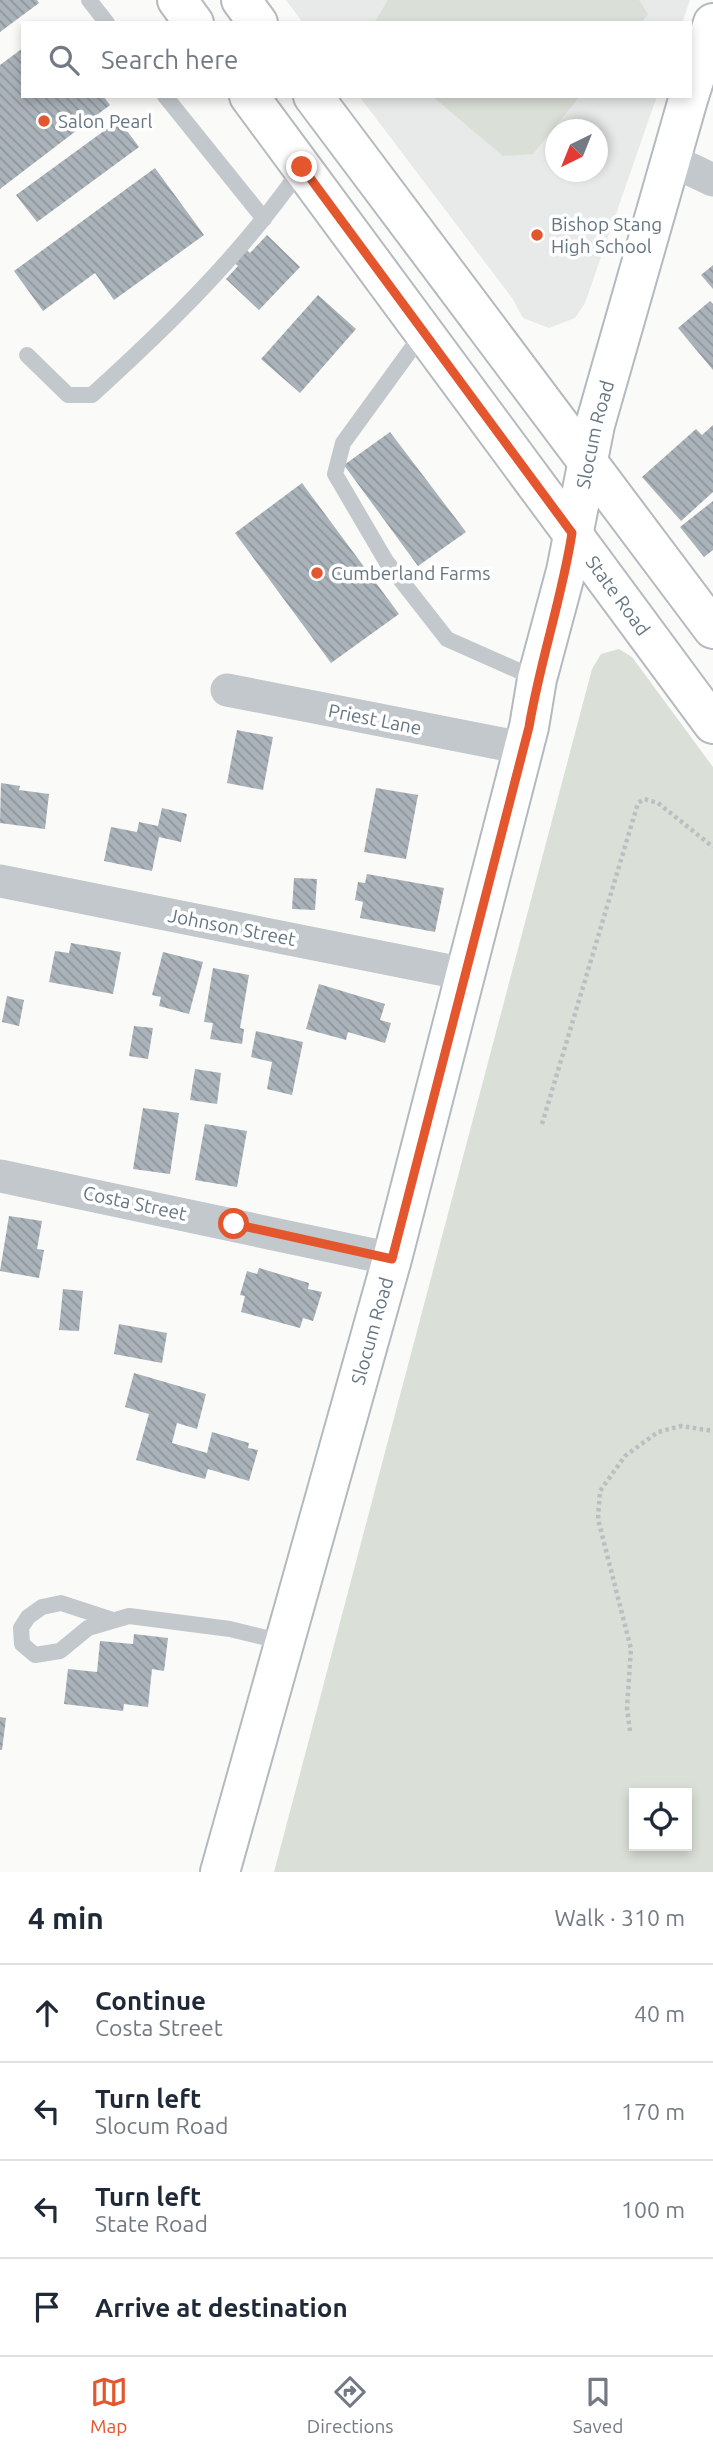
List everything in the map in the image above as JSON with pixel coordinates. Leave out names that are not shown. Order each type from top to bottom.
[{"type":"main road","points":[[177,0],[193,21]]},
{"type":"main road","points":[[241,0],[257,21]]},
{"type":"main road","name":"Slocum Road","points":[[692,89],[713,23]]},
{"type":"main road","name":"State Road","points":[[250,98],[713,724]]},
{"type":"main road","points":[[315,98],[713,629]]},
{"type":"main road","name":"Slocum Road","points":[[220,1872],[392,1259],[523,748],[537,679],[566,571],[595,425],[669,159],[689,98]]},
{"type":"street","points":[[669,159],[713,180]]},
{"type":"street","name":"Priest Lane","points":[[227,690],[523,748]]},
{"type":"street","name":"Johnson Street","points":[[0,881],[465,974]]},
{"type":"street","name":"Costa Street","points":[[0,1176],[392,1259]]},
{"type":"lane","points":[[89,0],[105,21]]},
{"type":"lane","points":[[167,98],[264,219]]},
{"type":"lane","points":[[27,355],[68,395],[92,395],[153,340],[264,219],[302,167]]},
{"type":"lane","points":[[423,332],[343,443],[335,474],[386,561],[447,639],[537,679]]},
{"type":"lane","points":[[113,1620],[61,1603],[42,1607],[28,1617],[21,1628],[22,1644],[36,1655],[60,1651],[88,1628],[129,1616],[230,1629],[283,1642]]},
{"type":"path","points":[[542,1124],[638,803],[644,799],[659,803],[713,847]]},
{"type":"path","points":[[630,1731],[628,1708],[631,1649],[598,1519],[600,1491],[625,1456],[658,1432],[681,1426],[713,1431]]},
{"type":"shaded area","points":[[286,0],[690,0],[683,21],[302,21]]},
{"type":"shaded area","points":[[388,0],[639,0],[648,14],[643,21],[375,21]]},
{"type":"shaded area","name":"Bishop Stang High School","points":[[361,98],[656,98],[585,303],[575,318],[549,328],[523,318],[512,298]]},
{"type":"shaded area","points":[[434,98],[578,98],[561,119],[545,119],[545,139],[533,154],[503,156]]},
{"type":"shaded area","points":[[619,649],[632,657],[713,767],[713,1872],[274,1872],[592,669],[601,654]]},
{"type":"building","points":[[0,0],[37,0],[39,3],[0,32]]},
{"type":"building","points":[[21,49],[21,98],[105,98],[110,105],[0,189],[0,65]]},
{"type":"building","points":[[119,120],[139,147],[37,222],[16,195]]},
{"type":"building","points":[[155,168],[204,235],[114,300],[95,273],[43,311],[14,271]]},
{"type":"building","points":[[267,235],[300,267],[259,310],[226,279],[238,266],[233,262],[246,249],[250,253]]},
{"type":"building","points":[[713,265],[713,289],[701,275]]},
{"type":"building","points":[[318,295],[356,329],[300,393],[261,359]]},
{"type":"building","points":[[710,301],[713,304],[713,370],[678,328]]},
{"type":"building","points":[[713,425],[713,492],[681,521],[642,477],[696,429],[702,435]]},
{"type":"building","points":[[390,432],[466,532],[418,566],[344,465]]},
{"type":"building","name":"Cumberland Farms","points":[[302,483],[399,614],[331,663],[235,533]]},
{"type":"building","points":[[713,501],[713,550],[704,557],[680,527]]},
{"type":"building","points":[[237,730],[273,737],[263,790],[227,783]]},
{"type":"building","points":[[1,783],[20,786],[19,790],[49,794],[45,829],[0,823]]},
{"type":"building","points":[[376,788],[418,795],[406,859],[364,852]]},
{"type":"building","points":[[162,808],[187,814],[181,842],[159,837],[152,871],[104,861],[111,827],[137,832],[139,822],[158,826]]},
{"type":"building","points":[[367,874],[444,888],[435,932],[360,918],[363,902],[355,900],[358,882],[365,883]]},
{"type":"building","points":[[294,878],[317,879],[315,910],[292,909]]},
{"type":"building","points":[[71,943],[121,952],[113,994],[49,982],[55,951],[69,953]]},
{"type":"building","points":[[163,952],[203,962],[189,1014],[159,1006],[161,997],[152,995]]},
{"type":"building","points":[[213,968],[249,975],[240,1028],[244,1029],[242,1044],[210,1039],[213,1023],[204,1022]]},
{"type":"building","points":[[319,984],[385,1004],[380,1020],[391,1023],[385,1043],[348,1032],[346,1040],[306,1029]]},
{"type":"building","points":[[7,996],[24,1000],[19,1026],[2,1022]]},
{"type":"building","points":[[134,1026],[153,1028],[148,1059],[129,1056]]},
{"type":"building","points":[[256,1031],[303,1042],[292,1095],[267,1089],[272,1062],[251,1057]]},
{"type":"building","points":[[195,1069],[221,1073],[217,1104],[190,1100]]},
{"type":"building","points":[[143,1108],[179,1113],[170,1174],[133,1169]]},
{"type":"building","points":[[205,1124],[247,1131],[237,1187],[195,1180]]},
{"type":"building","points":[[9,1216],[42,1221],[37,1249],[44,1250],[39,1278],[0,1271]]},
{"type":"building","points":[[259,1268],[309,1283],[308,1289],[322,1292],[313,1321],[303,1318],[300,1328],[241,1312],[245,1296],[240,1295],[247,1271],[257,1274]]},
{"type":"building","points":[[63,1289],[83,1291],[79,1331],[59,1330]]},
{"type":"building","points":[[119,1324],[167,1333],[162,1363],[114,1354]]},
{"type":"building","points":[[134,1373],[206,1394],[197,1429],[177,1423],[172,1443],[207,1453],[212,1432],[249,1443],[248,1448],[258,1450],[249,1481],[208,1469],[205,1479],[136,1460],[149,1414],[125,1407]]},
{"type":"building","points":[[134,1634],[168,1638],[164,1671],[152,1669],[148,1707],[124,1704],[123,1711],[64,1704],[68,1669],[97,1672],[100,1641],[133,1644]]},
{"type":"building","points":[[0,1717],[6,1718],[2,1750],[0,1750]]},
{"type":"place","name":"Salon Pearl","points":[[44,121]]},
{"type":"place","name":"Bishop Stang High School","points":[[537,235]]},
{"type":"place","name":"Cumberland Farms","points":[[317,573]]},
{"type":"route","points":[[234,1224],[392,1259],[529,727],[537,679],[566,571],[572,533],[302,167]]}]
